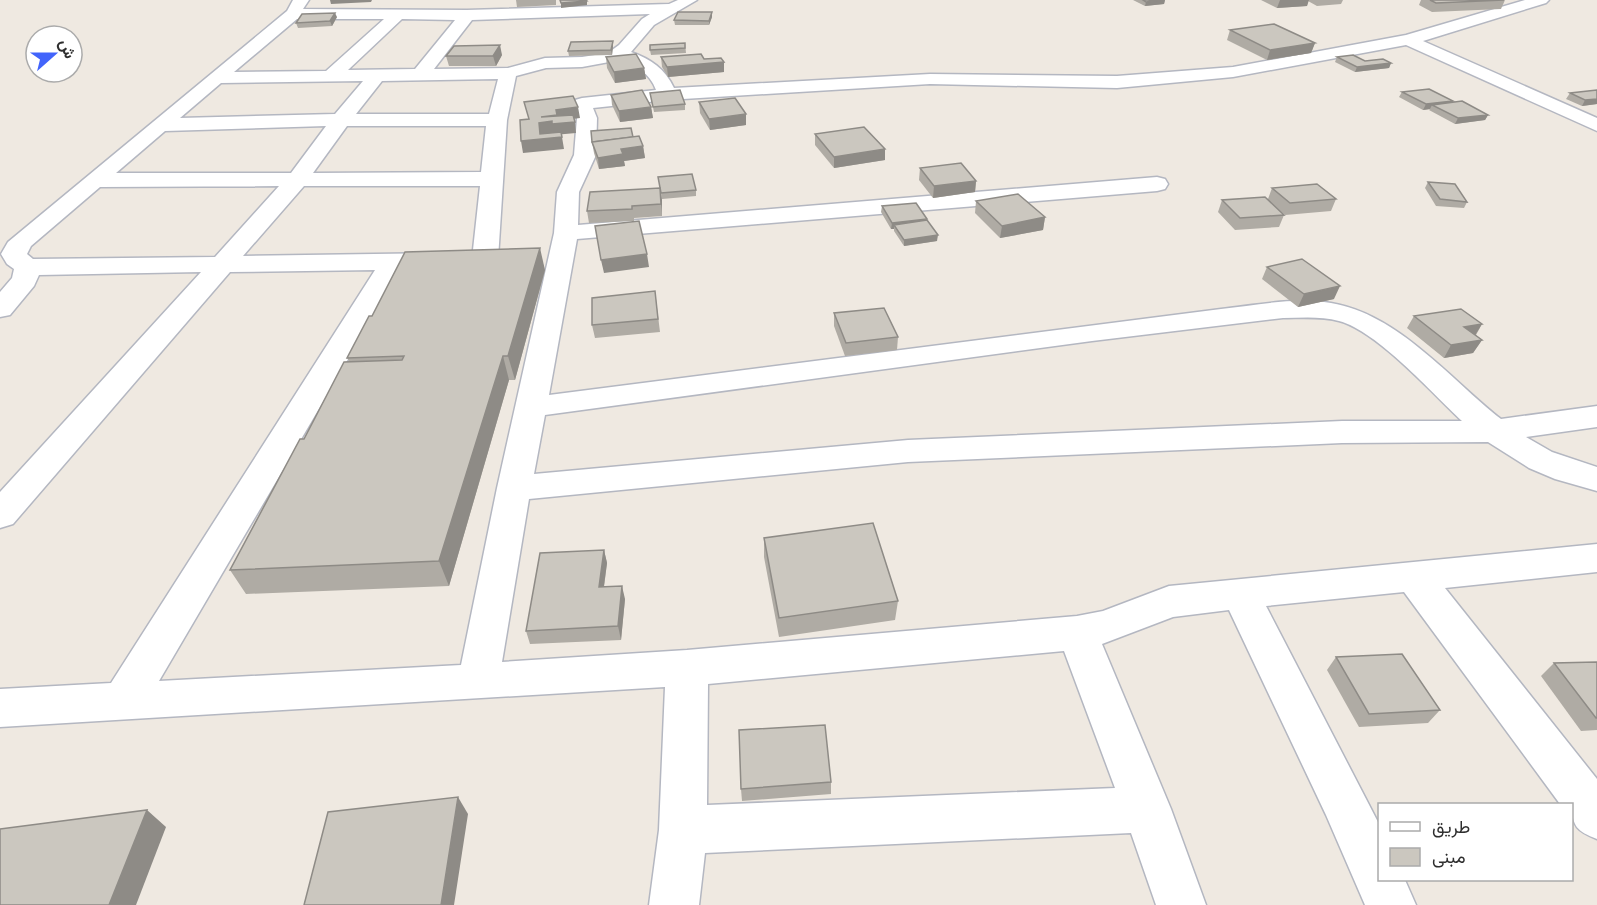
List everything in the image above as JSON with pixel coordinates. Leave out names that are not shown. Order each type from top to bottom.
[{"type":"street","points":[[620,54],[648,22],[689,0]]},
{"type":"street","points":[[478,682],[530,407],[550,259],[566,233],[568,192],[585,155],[587,118],[582,104],[668,94],[930,79],[1075,82],[1161,80],[1233,72],[1408,40],[1541,0]]},
{"type":"street","points":[[508,73],[497,120],[490,179],[496,259],[392,264],[27,267],[16,259],[14,254],[20,242],[162,125],[297,7],[398,15],[675,9]]},
{"type":"street","points":[[545,63],[573,12]]},
{"type":"street","points":[[332,75],[398,15]]},
{"type":"street","points":[[421,73],[466,15]]},
{"type":"street","points":[[1408,40],[1597,125]]},
{"type":"street","points":[[216,78],[508,73],[545,63],[594,61],[620,54],[638,59],[652,68],[668,94]]},
{"type":"street","points":[[0,515],[219,265],[297,180],[378,74]]},
{"type":"street","points":[[162,125],[341,120],[497,120]]},
{"type":"street","points":[[96,180],[490,179]]},
{"type":"street","points":[[566,233],[1157,184]]},
{"type":"street","points":[[123,702],[392,264]]},
{"type":"street","points":[[0,309],[25,280],[27,267]]},
{"type":"street","points":[[530,407],[1130,328],[1265,312],[1315,310],[1346,315],[1370,326],[1440,383],[1491,431],[1516,448],[1597,479]]},
{"type":"street","points":[[514,488],[908,451],[1342,432],[1491,431],[1597,416]]},
{"type":"street","points":[[1564,468],[1597,498]]},
{"type":"street","points":[[0,708],[478,682],[687,668],[1077,633],[1107,627],[1169,602],[1597,558]]},
{"type":"street","points":[[1414,576],[1597,816]]},
{"type":"street","points":[[1240,593],[1378,877]]},
{"type":"street","points":[[1077,633],[1148,809],[1181,905]]},
{"type":"street","points":[[674,905],[683,830],[687,668]]},
{"type":"street","points":[[683,830],[1148,809]]},
{"type":"street","points":[[1380,881],[1391,905]]},
{"type":"building","points":[[560,0],[586,0],[587,1],[561,3]]},
{"type":"building","points":[[1430,0],[1504,0],[1436,3]]},
{"type":"building","points":[[678,12],[712,12],[709,21],[674,20]]},
{"type":"building","points":[[335,13],[330,21],[296,23],[302,14]]},
{"type":"building","points":[[1274,24],[1315,43],[1270,50],[1230,30]]},
{"type":"building","points":[[613,41],[611,50],[568,51],[571,42]]},
{"type":"building","points":[[685,43],[685,48],[650,50],[650,45]]},
{"type":"building","points":[[500,45],[493,56],[446,56],[454,46]]},
{"type":"building","points":[[636,54],[644,68],[614,72],[606,57]]},
{"type":"building","points":[[701,54],[704,59],[721,58],[724,62],[667,67],[661,57]]},
{"type":"building","points":[[1353,55],[1365,61],[1383,59],[1391,63],[1357,67],[1337,57]]},
{"type":"building","points":[[1429,89],[1453,101],[1426,104],[1402,92]]},
{"type":"building","points":[[642,90],[651,107],[619,111],[611,95]]},
{"type":"building","points":[[680,90],[685,104],[653,107],[650,93]]},
{"type":"building","points":[[1597,90],[1597,99],[1585,100],[1570,93]]},
{"type":"building","points":[[573,96],[578,107],[556,110],[557,115],[541,117],[573,115],[575,122],[539,123],[540,134],[561,132],[562,137],[521,141],[520,120],[529,119],[524,102]]},
{"type":"building","points":[[735,98],[746,114],[709,119],[699,102]]},
{"type":"building","points":[[1462,101],[1488,115],[1458,118],[1432,105]]},
{"type":"building","points":[[864,127],[885,149],[834,157],[815,134]]},
{"type":"building","points":[[631,128],[633,137],[592,142],[591,131]]},
{"type":"building","points":[[639,136],[643,146],[621,149],[623,154],[598,158],[592,142]]},
{"type":"building","points":[[961,163],[976,181],[934,186],[920,168]]},
{"type":"building","points":[[692,174],[696,190],[661,193],[658,177]]},
{"type":"building","points":[[1428,182],[1455,184],[1467,202],[1440,199]]},
{"type":"building","points":[[1317,184],[1336,199],[1290,203],[1272,188]]},
{"type":"building","points":[[660,188],[661,204],[632,206],[632,209],[587,211],[590,192]]},
{"type":"building","points":[[1018,194],[1045,217],[1002,226],[976,201]]},
{"type":"building","points":[[1265,197],[1284,215],[1240,218],[1222,200]]},
{"type":"building","points":[[916,203],[927,219],[892,223],[882,206]]},
{"type":"building","points":[[927,220],[938,235],[904,240],[894,225]]},
{"type":"building","points":[[639,221],[647,254],[601,260],[595,226]]},
{"type":"building","points":[[540,248],[508,356],[503,356],[439,561],[230,570],[300,439],[304,439],[344,362],[402,360],[404,356],[347,358],[405,252]]},
{"type":"building","points":[[1302,259],[1340,286],[1304,294],[1267,267]]},
{"type":"building","points":[[655,291],[658,319],[592,325],[592,298]]},
{"type":"building","points":[[884,308],[898,337],[846,343],[834,313]]},
{"type":"building","points":[[1461,309],[1482,324],[1464,327],[1482,340],[1451,345],[1414,316]]},
{"type":"building","points":[[873,523],[898,601],[779,618],[764,538]]},
{"type":"building","points":[[604,550],[599,587],[622,586],[618,626],[526,631],[540,553]]},
{"type":"building","points":[[1402,654],[1440,710],[1369,714],[1336,657]]},
{"type":"building","points":[[1597,662],[1597,718],[1596,718],[1554,663]]},
{"type":"building","points":[[825,725],[831,782],[741,789],[739,730]]},
{"type":"building","points":[[458,797],[441,905],[304,905],[328,812]]},
{"type":"building","points":[[147,810],[109,905],[0,905],[0,829]]}]
